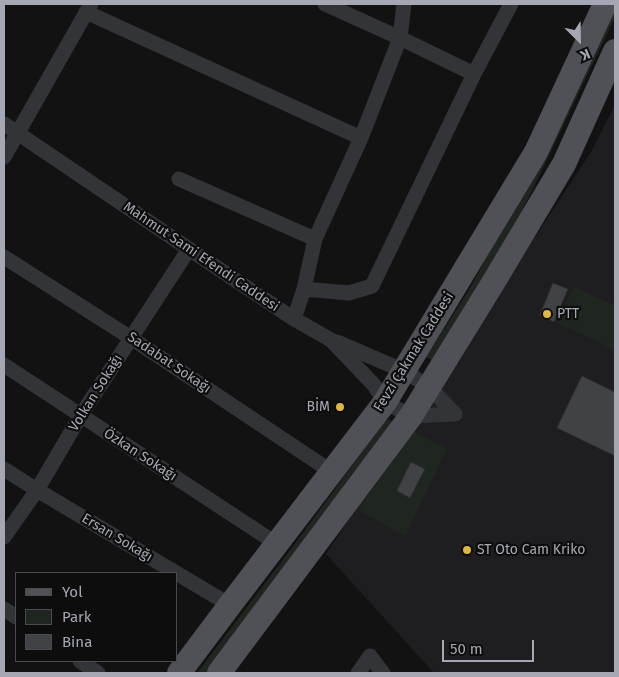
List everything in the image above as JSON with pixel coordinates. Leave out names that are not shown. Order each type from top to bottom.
[{"type":"main road","name":"Fevzi Çakmak Caddesi","points":[[179,673],[385,402],[536,152],[605,4]]},
{"type":"main road","points":[[219,673],[411,416],[564,164],[615,51]]},
{"type":"street","points":[[324,4],[474,74]]},
{"type":"street","points":[[294,319],[304,289],[314,239],[361,138],[400,38],[404,4]]},
{"type":"street","points":[[304,289],[349,293],[372,286],[474,74],[511,4]]},
{"type":"street","points":[[4,157],[89,8],[361,138]]},
{"type":"street","name":"Mahmut Sami Efendi Caddesi","points":[[4,124],[189,250],[294,319],[331,340],[374,385],[385,402]]},
{"type":"street","points":[[179,179],[314,239]]},
{"type":"street","name":"Volkan Sokağı","points":[[4,537],[37,490],[81,415],[189,250]]},
{"type":"street","name":"Sadabat Sokağı","points":[[4,257],[131,338],[332,472]]},
{"type":"street","points":[[331,340],[404,371],[429,387],[455,414],[411,416],[385,402]]},
{"type":"street","name":"Özkan Sokağı","points":[[4,365],[277,544]]},
{"type":"street","name":"Ersan Sokağı","points":[[4,469],[176,572]]},
{"type":"street","name":"Ersan Sokağı","points":[[178,573],[230,604]]},
{"type":"street","points":[[4,609],[15,616]]},
{"type":"street","points":[[358,673],[370,656],[384,673]]},
{"type":"street","points":[[82,662],[98,673]]},
{"type":"shaded area","points":[[615,105],[615,673],[434,673],[326,554],[591,152]]},
{"type":"green space","points":[[615,4],[615,17],[531,193],[505,243],[435,362],[426,357],[469,290],[498,236]]},
{"type":"green space","points":[[574,287],[615,306],[615,350],[557,323]]},
{"type":"green space","points":[[389,419],[394,423],[209,673],[197,673],[385,421]]},
{"type":"green space","points":[[413,431],[447,449],[405,536],[358,510]]},
{"type":"building","points":[[553,283],[568,289],[554,322],[540,315]]},
{"type":"building","points":[[582,376],[615,392],[615,456],[557,428]]},
{"type":"building","points":[[411,462],[425,469],[410,498],[397,491]]},
{"type":"place","name":"PTT","points":[[547,314]]},
{"type":"place","name":"BİM","points":[[340,407]]},
{"type":"place","name":"ST Oto Cam Kriko","points":[[467,550]]}]
